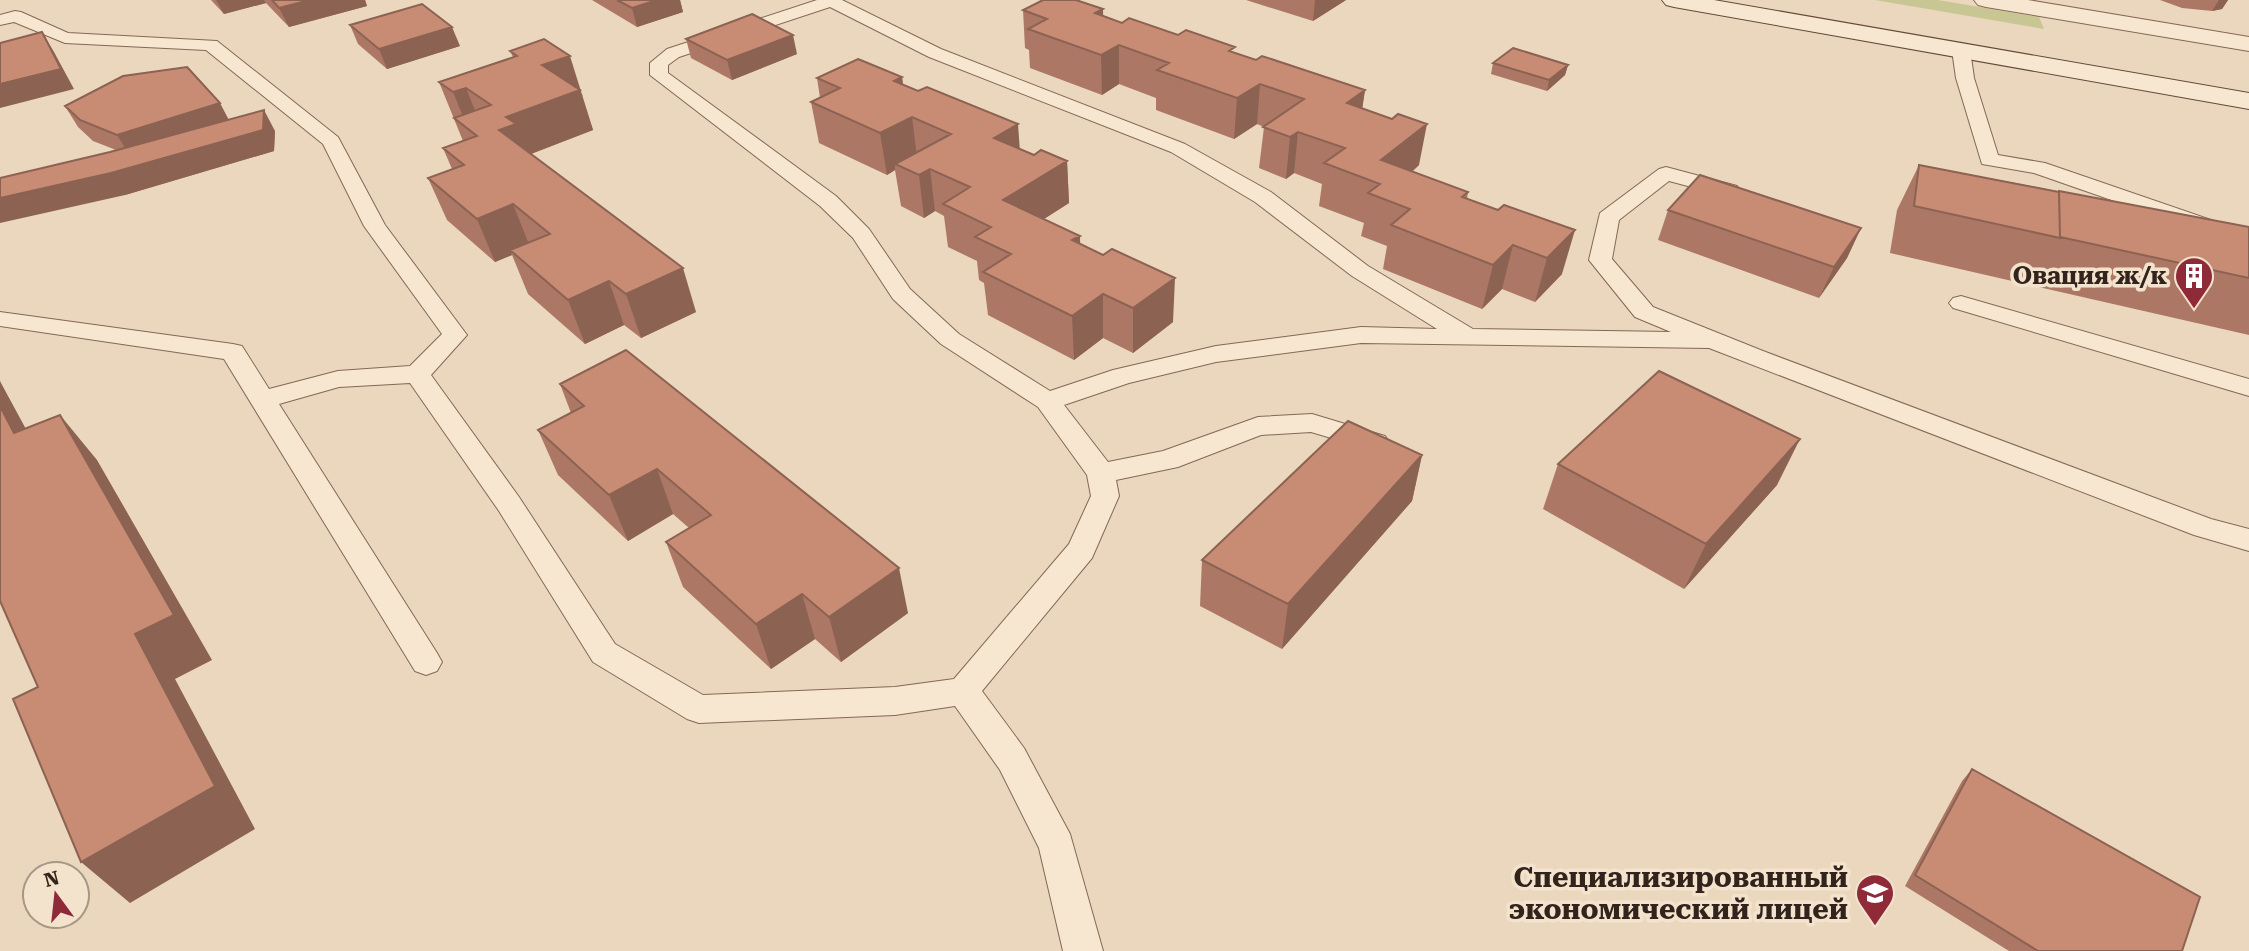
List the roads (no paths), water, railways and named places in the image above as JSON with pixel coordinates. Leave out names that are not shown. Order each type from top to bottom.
[{"type":"main road","points":[[1675,0],[2249,101]]},
{"type":"main road","points":[[1804,0],[1993,32]]},
{"type":"main road","points":[[1986,0],[2249,44]]},
{"type":"lane","points":[[417,374],[509,503],[604,653],[699,709],[895,701],[963,691],[1081,550],[1105,496],[1101,473],[1047,401],[950,339],[901,294],[861,234],[828,201],[659,75],[659,63],[673,53],[830,1],[935,53],[1178,148],[1263,197],[1360,271],[1467,337]]},
{"type":"lane","points":[[0,20],[15,16],[65,37],[211,45],[331,141],[374,226],[455,335],[417,374],[338,379],[262,400]]},
{"type":"lane","points":[[1961,50],[1965,78],[1989,159],[2039,167],[2249,241]]},
{"type":"lane","points":[[1758,199],[1666,173],[1608,218],[1600,260],[1644,312],[2204,528],[2249,540]]},
{"type":"lane","points":[[1961,303],[2249,388]]},
{"type":"lane","points":[[0,319],[233,352],[426,662]]},
{"type":"lane","points":[[1047,401],[1122,376],[1216,354],[1361,335],[1712,340]]},
{"type":"lane","points":[[1101,473],[1168,460],[1258,426],[1312,423],[1398,449]]},
{"type":"lane","points":[[963,691],[1012,760],[1057,846],[1083,951]]},
{"type":"place","name":"Овация ж/к","points":[[2194,310]]},
{"type":"place","name":"Специализированный экономический лицей","points":[[1875,927]]}]
